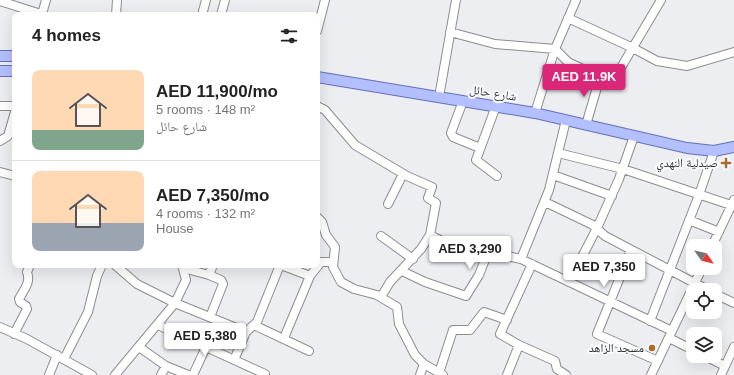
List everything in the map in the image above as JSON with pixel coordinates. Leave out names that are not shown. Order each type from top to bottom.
[{"type":"main road","points":[[0,56],[12,56]]},
{"type":"main road","points":[[0,71],[12,71]]},
{"type":"main road","name":"شارع حائل","points":[[320,77],[535,113],[688,148],[714,151],[734,148]]},
{"type":"street","points":[[44,12],[46,0]]},
{"type":"street","points":[[116,12],[117,0]]},
{"type":"street","points":[[203,12],[206,0]]},
{"type":"street","points":[[222,12],[225,0]]},
{"type":"street","points":[[320,19],[325,0]]},
{"type":"street","points":[[439,97],[456,0]]},
{"type":"street","points":[[535,113],[555,49],[576,0]]},
{"type":"street","points":[[450,32],[495,44],[555,49],[568,62],[613,82],[661,0]]},
{"type":"street","points":[[0,1],[34,12]]},
{"type":"street","points":[[568,18],[633,48],[657,61],[687,66],[734,52]]},
{"type":"street","points":[[586,125],[600,77]]},
{"type":"street","points":[[463,101],[451,132],[452,135],[480,148]]},
{"type":"street","points":[[0,106],[12,106]]},
{"type":"street","points":[[496,106],[476,160],[497,176]]},
{"type":"street","points":[[320,108],[325,110],[355,145],[403,174],[432,187],[428,198],[436,203],[430,235],[421,250],[390,282],[381,297]]},
{"type":"street","points":[[521,259],[545,202],[566,120]]},
{"type":"street","points":[[0,141],[8,136],[12,122]]},
{"type":"street","points":[[569,282],[612,196],[634,136]]},
{"type":"street","points":[[650,321],[699,195],[714,151]]},
{"type":"street","points":[[558,153],[623,169],[699,195],[733,204],[716,239]]},
{"type":"street","points":[[0,172],[12,175]]},
{"type":"street","points":[[388,204],[403,174]]},
{"type":"street","points":[[553,175],[612,196]]},
{"type":"street","points":[[545,202],[593,225],[605,236],[693,283]]},
{"type":"street","points":[[320,220],[326,235],[335,247],[333,267],[341,282],[354,289],[377,294],[397,307],[399,324],[415,356],[424,364],[441,374],[453,330],[470,330],[484,312],[507,320]]},
{"type":"street","points":[[689,220],[719,232]]},
{"type":"street","points":[[430,235],[444,242],[521,259],[650,321],[686,345]]},
{"type":"street","points":[[381,236],[413,259]]},
{"type":"street","points":[[631,250],[597,334],[658,361]]},
{"type":"street","points":[[402,271],[425,282],[466,296],[478,275],[488,252]]},
{"type":"street","points":[[320,263],[333,262]]},
{"type":"street","points":[[532,264],[500,334],[555,361],[557,369],[566,375]]},
{"type":"street","points":[[14,334],[27,309],[19,299],[28,283],[29,278],[27,272],[29,268]]},
{"type":"street","points":[[49,375],[88,312],[97,276],[101,268]]},
{"type":"street","points":[[118,268],[137,284],[175,303],[246,332]]},
{"type":"street","points":[[115,375],[140,347],[175,303],[186,280],[182,268]]},
{"type":"street","points":[[186,268],[210,275],[223,282],[210,318]]},
{"type":"street","points":[[210,275],[212,268]]},
{"type":"street","points":[[234,360],[246,332],[256,322],[280,268]]},
{"type":"street","points":[[289,268],[310,276]]},
{"type":"street","points":[[284,338],[310,276],[316,268]]},
{"type":"street","points":[[722,297],[734,303]]},
{"type":"street","points":[[651,375],[686,302]]},
{"type":"street","points":[[158,325],[266,375]]},
{"type":"street","points":[[254,325],[309,351]]},
{"type":"street","points":[[0,327],[27,339],[92,375]]},
{"type":"street","points":[[507,375],[520,345]]},
{"type":"street","points":[[140,347],[166,366],[188,375]]},
{"type":"street","points":[[193,375],[206,347]]},
{"type":"street","points":[[721,375],[734,347]]},
{"type":"street","points":[[719,363],[725,366]]},
{"type":"street","points":[[420,375],[424,364]]},
{"type":"street","points":[[161,375],[166,366]]},
{"type":"place","name":"صيدلية النهدي","points":[[726,163]]},
{"type":"place","name":"مسجد الزاهد","points":[[652,348]]}]
